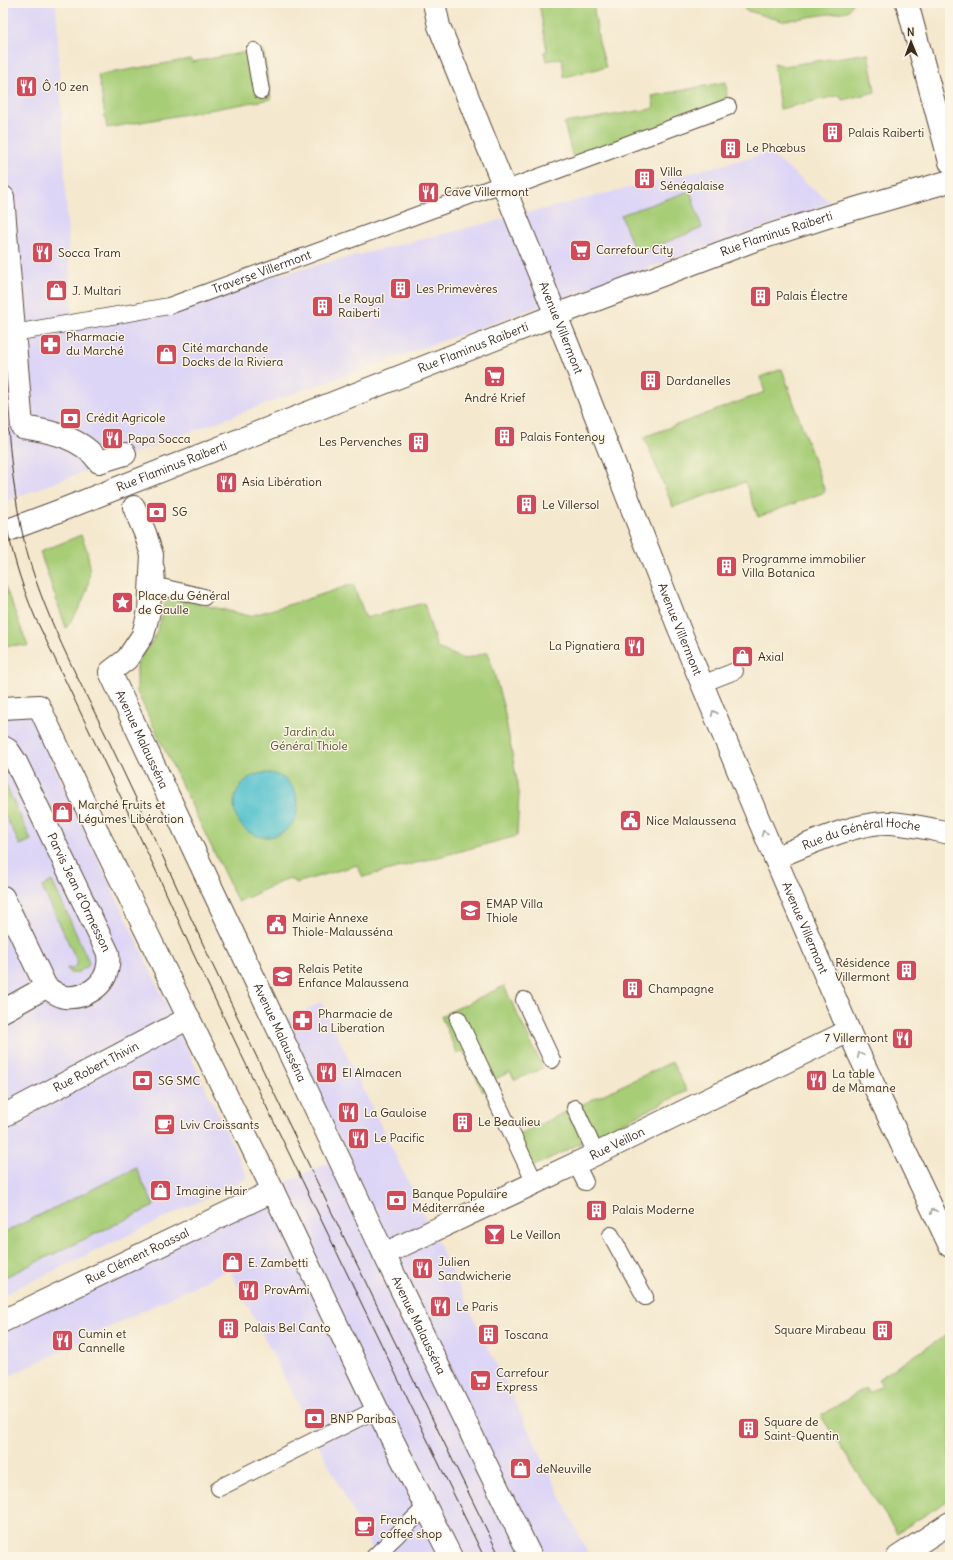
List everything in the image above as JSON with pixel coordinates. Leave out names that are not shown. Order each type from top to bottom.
[{"type":"street","name":"Avenue Villermont","points":[[434,3],[439,26],[556,315],[675,619],[849,1032],[950,1246]]},
{"type":"street","points":[[907,3],[950,162]]},
{"type":"street","name":"Rue Flaminus Raiberti","points":[[3,532],[556,315],[752,241],[830,216],[950,181]]},
{"type":"street","points":[[3,197],[6,275],[14,333],[22,427],[38,429],[69,439],[93,453],[99,462],[125,454]]},
{"type":"street","name":"Avenue Malausséna","points":[[134,507],[152,555],[149,611],[143,635],[127,659],[110,672],[384,1254],[531,1557]]},
{"type":"street","points":[[3,708],[39,706],[377,1410],[451,1557]]},
{"type":"street","name":"Parvis Jean d'Ormesson","points":[[3,747],[8,750],[16,762],[108,952],[108,966],[105,976],[94,989],[84,995],[64,997],[54,993],[46,987]]},
{"type":"street","name":"Rue du Général Hoche","points":[[775,858],[800,847],[861,826],[888,823],[910,825],[950,833]]},
{"type":"street","points":[[3,897],[46,987],[3,1011]]},
{"type":"street","name":"Rue Robert Thivin","points":[[3,1116],[189,1018]]},
{"type":"street","name":"Rue Veillon","points":[[384,1254],[535,1183],[580,1173],[596,1154],[849,1032]]},
{"type":"street","name":"Rue Clément Roassal","points":[[3,1321],[273,1192]]},
{"type":"street","points":[[898,1557],[950,1523]]},
{"type":"lane","points":[[254,51],[261,91]]},
{"type":"lane","name":"Traverse Villermont","points":[[14,333],[170,306],[728,107]]},
{"type":"lane","points":[[128,483],[148,527],[156,554],[157,586],[204,597]]},
{"type":"lane","points":[[702,684],[735,671]]},
{"type":"lane","points":[[524,1000],[552,1060]]},
{"type":"lane","points":[[458,1019],[535,1183]]},
{"type":"lane","points":[[575,1108],[596,1154]]},
{"type":"lane","points":[[611,1235],[645,1298]]},
{"type":"lane","points":[[219,1488],[377,1410]]},
{"type":"lane","points":[[374,1557],[426,1507]]},
{"type":"shaded area","points":[[3,3],[56,3],[72,317],[173,301],[769,153],[831,203],[284,397],[3,502]]},
{"type":"shaded area","points":[[3,712],[29,712],[248,1178],[3,1295]]},
{"type":"shaded area","points":[[321,1002],[590,1557],[376,1557],[229,1269],[3,1379],[3,1313],[347,1154],[281,1022]]},
{"type":"green space","points":[[539,3],[593,3],[599,42],[606,67],[564,77],[562,58],[546,61],[544,52],[547,51]]},
{"type":"green space","points":[[745,3],[853,3],[848,11],[783,21],[745,10]]},
{"type":"green space","points":[[263,49],[271,99],[107,128],[98,75],[191,59],[192,62]]},
{"type":"green space","points":[[868,53],[875,92],[842,100],[840,95],[780,109],[774,63],[784,66]]},
{"type":"green space","points":[[726,82],[727,100],[573,158],[564,123],[651,109],[654,106],[652,96]]},
{"type":"green space","points":[[690,191],[702,228],[636,254],[621,215]]},
{"type":"green space","points":[[782,369],[825,492],[758,517],[745,482],[673,507],[644,437],[765,392],[760,377]]},
{"type":"green space","points":[[81,535],[87,551],[89,566],[88,585],[82,603],[66,628],[40,552]]},
{"type":"green space","points":[[3,581],[28,646],[3,645]]},
{"type":"green space","name":"Jardin du Général Thiole","points":[[353,584],[366,618],[424,603],[437,648],[464,659],[488,652],[504,709],[519,793],[517,836],[363,877],[357,865],[296,883],[289,878],[238,902],[137,692],[137,663],[153,641],[162,617],[166,596],[250,616]]},
{"type":"green space","points":[[3,779],[31,840],[20,845],[3,811]]},
{"type":"green space","points":[[52,881],[89,962],[88,966],[77,973],[70,973],[67,968],[72,969],[78,963],[42,887]]},
{"type":"green space","points":[[504,986],[543,1068],[515,1080],[510,1072],[493,1080],[483,1092],[464,1051],[457,1054],[441,1016]]},
{"type":"green space","points":[[672,1062],[687,1091],[528,1169],[513,1137]]},
{"type":"green space","points":[[136,1168],[154,1206],[3,1278],[3,1233]]},
{"type":"green space","points":[[950,1333],[950,1499],[897,1533],[821,1416],[865,1388],[869,1393],[882,1385],[878,1379]]},
{"type":"water","points":[[266,773],[278,775],[289,782],[296,793],[298,805],[296,817],[289,828],[278,835],[266,837],[254,835],[243,828],[236,817],[234,805],[236,793],[243,782],[254,775]]},
{"type":"tram line","points":[[3,362],[11,460],[22,532],[36,582],[56,632],[128,781],[214,968],[320,1189],[500,1557]]},
{"type":"tram line","points":[[3,508],[16,564],[35,617],[158,875],[242,1056],[484,1557]]},
{"type":"place","name":"Ô 10 zen","points":[[26,87]]},
{"type":"place","name":"Palais Raiberti","points":[[832,133]]},
{"type":"place","name":"Le Phœbus","points":[[730,148]]},
{"type":"place","name":"Villa Sénégalaise","points":[[645,179]]},
{"type":"place","name":"Cave Villermont","points":[[428,192]]},
{"type":"place","name":"Carrefour City","points":[[580,250]]},
{"type":"place","name":"Socca Tram","points":[[43,253]]},
{"type":"place","name":"Les Primevères","points":[[400,289]]},
{"type":"place","name":"J. Multari","points":[[56,291]]},
{"type":"place","name":"Palais Électre","points":[[760,296]]},
{"type":"place","name":"Le Royal Raiberti","points":[[323,306]]},
{"type":"place","name":"Pharmacie du Marché","points":[[51,344]]},
{"type":"place","name":"Cité marchande Docks de la Riviera","points":[[167,355]]},
{"type":"place","name":"André Krief","points":[[495,377]]},
{"type":"place","name":"Dardanelles","points":[[650,381]]},
{"type":"place","name":"Crédit Agricole","points":[[70,418]]},
{"type":"place","name":"Palais Fontenoy","points":[[505,437]]},
{"type":"place","name":"Papa Socca","points":[[112,439]]},
{"type":"place","name":"Les Pervenches","points":[[418,442]]},
{"type":"place","name":"Asia Libération","points":[[227,482]]},
{"type":"place","name":"Le Villersol","points":[[526,505]]},
{"type":"place","name":"SG","points":[[157,512]]},
{"type":"place","name":"Programme immobilier Villa Botanica","points":[[726,566]]},
{"type":"place","name":"Place du Général de Gaulle","points":[[123,603]]},
{"type":"place","name":"La Pignatiera","points":[[635,646]]},
{"type":"place","name":"Axial","points":[[743,657]]},
{"type":"place","name":"Marché Fruits et Légumes Libération","points":[[63,812]]},
{"type":"place","name":"Nice Malaussena","points":[[630,821]]},
{"type":"place","name":"EMAP Villa Thiole","points":[[470,911]]},
{"type":"place","name":"Mairie Annexe Thiole-Malausséna","points":[[276,925]]},
{"type":"place","name":"Résidence Villermont","points":[[906,970]]},
{"type":"place","name":"Relais Petite Enfance Malaussena","points":[[282,976]]},
{"type":"place","name":"Champagne","points":[[633,989]]},
{"type":"place","name":"Pharmacie de la Liberation","points":[[303,1021]]},
{"type":"place","name":"7 Villermont","points":[[903,1038]]},
{"type":"place","name":"El Almacen","points":[[327,1073]]},
{"type":"place","name":"SG SMC","points":[[143,1081]]},
{"type":"place","name":"La table de Mamane","points":[[817,1081]]},
{"type":"place","name":"La Gauloise","points":[[349,1113]]},
{"type":"place","name":"Le Beaulieu","points":[[463,1122]]},
{"type":"place","name":"Lviv Croissants","points":[[164,1125]]},
{"type":"place","name":"Le Pacific","points":[[359,1138]]},
{"type":"place","name":"Imagine Hair","points":[[160,1191]]},
{"type":"place","name":"Banque Populaire Méditerranée","points":[[396,1201]]},
{"type":"place","name":"Palais Moderne","points":[[596,1210]]},
{"type":"place","name":"Le Veillon","points":[[494,1235]]},
{"type":"place","name":"E. Zambetti","points":[[232,1263]]},
{"type":"place","name":"Julien Sandwicherie","points":[[422,1269]]},
{"type":"place","name":"ProvAmi","points":[[248,1290]]},
{"type":"place","name":"Le Paris","points":[[441,1307]]},
{"type":"place","name":"Palais Bel Canto","points":[[228,1328]]},
{"type":"place","name":"Square Mirabeau","points":[[882,1330]]},
{"type":"place","name":"Toscana","points":[[489,1335]]},
{"type":"place","name":"Cumin et Cannelle","points":[[62,1341]]},
{"type":"place","name":"Carrefour Express","points":[[480,1380]]},
{"type":"place","name":"BNP Paribas","points":[[314,1419]]},
{"type":"place","name":"Square de Saint-Quentin","points":[[748,1429]]},
{"type":"place","name":"deNeuville","points":[[520,1469]]},
{"type":"place","name":"French coffee shop","points":[[364,1527]]}]
